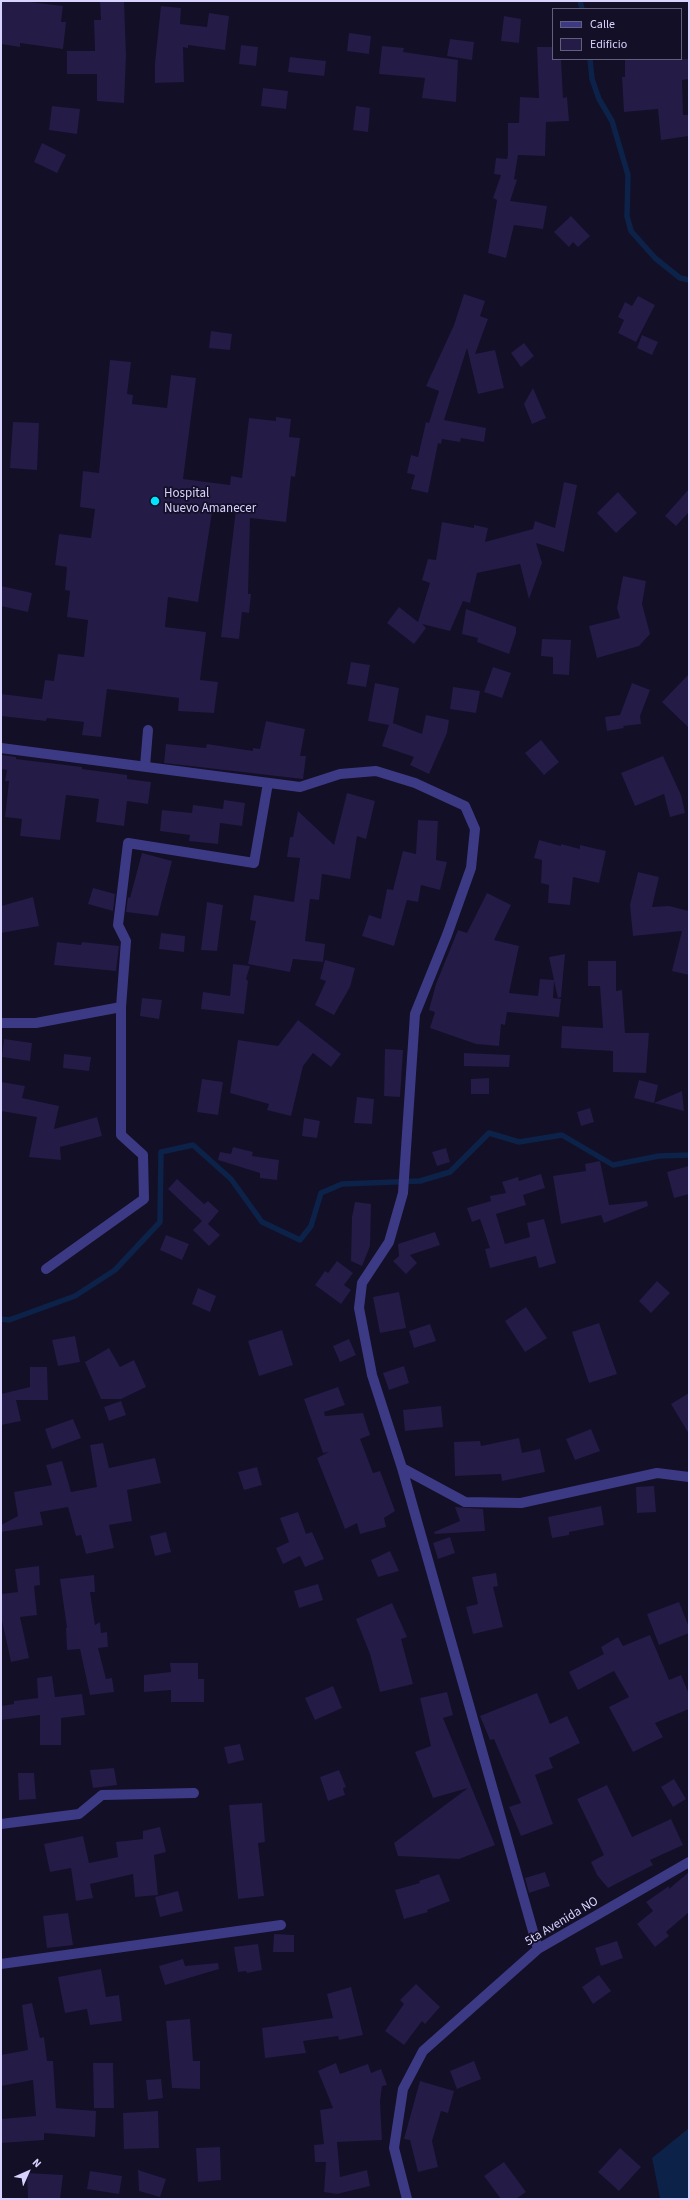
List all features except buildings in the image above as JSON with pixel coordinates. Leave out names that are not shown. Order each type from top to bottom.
[{"type":"street","points":[[145,766],[148,730]]},
{"type":"street","points":[[1,748],[300,787],[340,774],[376,771],[415,783],[465,806],[475,829],[471,868],[448,935],[415,1014],[403,1193],[389,1242],[362,1283],[359,1308],[372,1375],[402,1468],[538,1949]]},
{"type":"street","points":[[46,1269],[144,1199],[143,1155],[121,1135],[121,1007],[126,941],[118,925],[128,843],[254,863],[268,783]]},
{"type":"street","points":[[1,1023],[36,1023],[121,1007]]},
{"type":"street","points":[[402,1468],[464,1502],[521,1503],[658,1473],[689,1477]]},
{"type":"street","points":[[1,1824],[79,1814],[102,1795],[194,1793]]},
{"type":"street","name":"5ta Avenida NO","points":[[407,2199],[394,2148],[403,2089],[423,2051],[538,1949],[689,1862]]},
{"type":"street","points":[[1,1964],[281,1925]]},
{"type":"water","points":[[689,2128],[689,2199],[660,2198],[652,2158]]},
{"type":"waterway","points":[[580,1],[582,8]]},
{"type":"waterway","points":[[590,60],[592,79],[599,99],[612,121],[628,175],[627,216],[631,231],[655,258],[680,278],[689,280]]},
{"type":"waterway","points":[[1,1319],[9,1320],[75,1296],[115,1270],[160,1222],[161,1152],[193,1145],[231,1179],[262,1222],[300,1240],[311,1226],[321,1193],[342,1184],[420,1181],[450,1172],[489,1133],[519,1142],[562,1135],[613,1165],[659,1156],[689,1155]]},
{"type":"place","name":"Hospital Nuevo Amanecer","points":[[155,501]]}]
